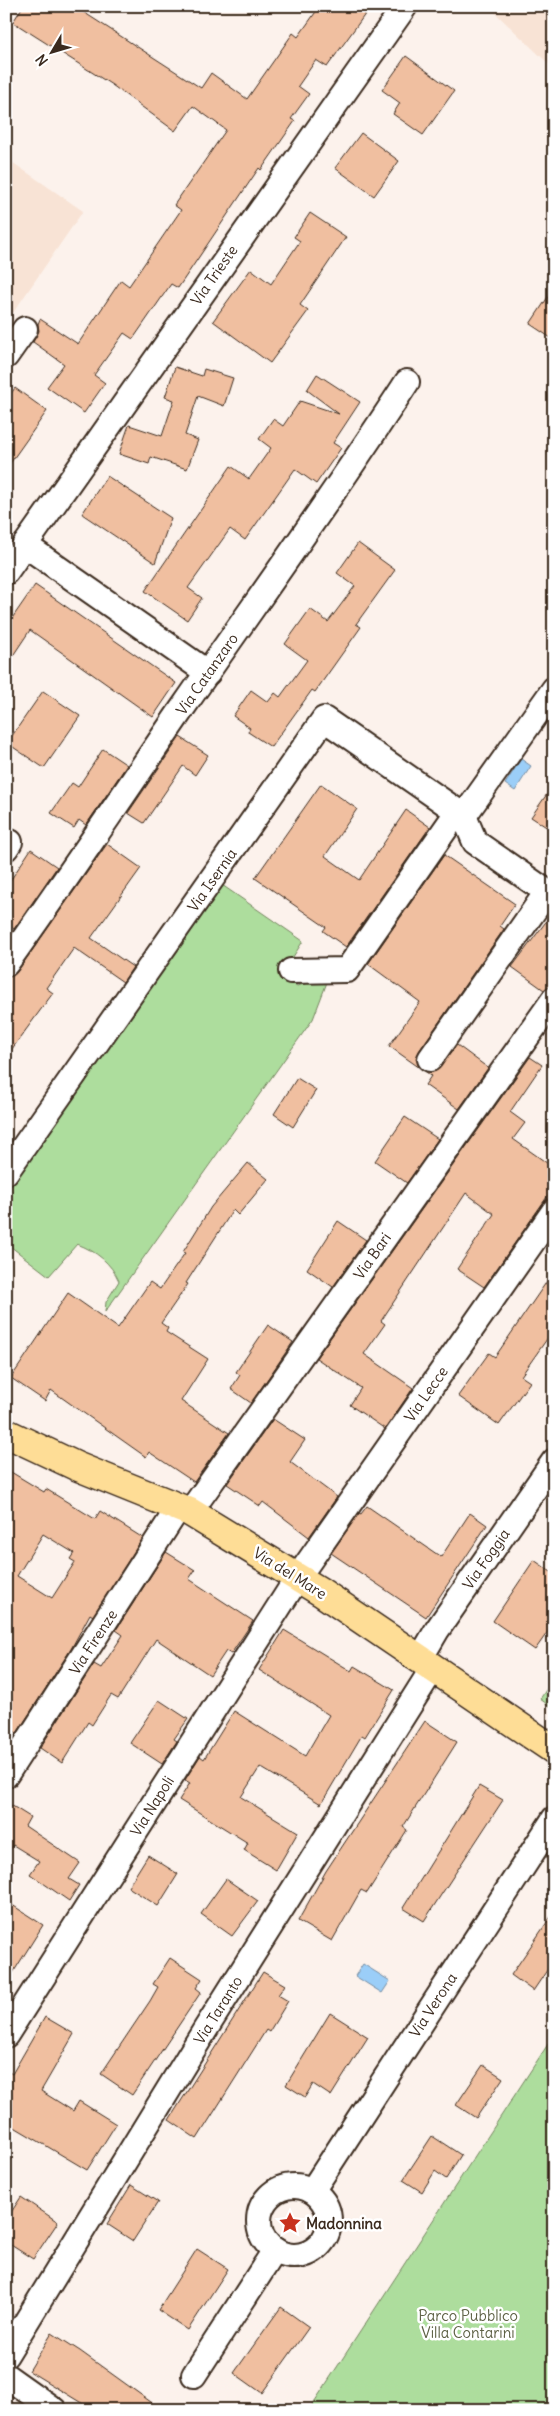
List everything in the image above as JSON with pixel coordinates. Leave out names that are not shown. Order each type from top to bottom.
[{"type":"main road","name":"Via del Mare","points":[[6,1433],[68,1462],[185,1510],[298,1577],[554,1750]]},
{"type":"street","name":"Via Trieste","points":[[6,572],[405,6]]},
{"type":"street","points":[[6,356],[25,329]]},
{"type":"street","name":"Via Catanzaro","points":[[6,964],[320,514],[407,382]]},
{"type":"street","points":[[25,545],[208,673]]},
{"type":"street","points":[[291,971],[347,970],[554,689]]},
{"type":"street","name":"Via Isernia","points":[[6,1172],[324,719],[461,813]]},
{"type":"street","points":[[430,1059],[547,892],[475,842],[461,813]]},
{"type":"street","name":"Via Bari","points":[[185,1510],[554,999]]},
{"type":"street","name":"Via Lecce","points":[[298,1577],[554,1211]]},
{"type":"street","name":"Via Foggia","points":[[426,1663],[437,1630],[554,1461]]},
{"type":"street","name":"Via Firenze","points":[[6,1776],[185,1510]]},
{"type":"street","name":"Via Napoli","points":[[6,2035],[298,1577]]},
{"type":"street","name":"Via Taranto","points":[[6,2355],[426,1663]]},
{"type":"street","name":"Via Verona","points":[[312,2191],[554,1819]]},
{"type":"street","points":[[289,2186],[301,2186],[312,2191],[326,2208],[329,2218],[328,2229],[323,2239],[311,2250],[296,2255],[275,2250],[266,2242],[261,2231],[259,2219],[262,2207],[268,2197],[278,2190],[289,2186]]},
{"type":"street","points":[[194,2375],[275,2250]]},
{"type":"street","points":[[6,2376],[54,2410]]},
{"type":"shaded area","points":[[488,6],[554,6],[554,69]]},
{"type":"shaded area","points":[[6,158],[83,211],[6,323]]},
{"type":"green space","points":[[222,885],[303,941],[281,976],[297,986],[329,977],[313,1019],[105,1312],[106,1302],[119,1281],[112,1269],[97,1254],[77,1244],[49,1276],[6,1243],[6,1193]]},
{"type":"green space","points":[[554,1678],[554,1709],[540,1699]]},
{"type":"green space","name":"Parco Pubblico Villa Contarini","points":[[554,2035],[554,2410],[309,2410]]},
{"type":"water","points":[[521,759],[531,766],[515,791],[505,784]]},
{"type":"water","points":[[363,1964],[390,1981],[382,1993],[355,1976]]},
{"type":"building","points":[[23,6],[74,6],[201,88],[211,73],[247,99],[293,33],[298,37],[320,6],[371,6],[327,67],[316,60],[298,86],[309,94],[291,119],[295,121],[261,170],[259,168],[178,288],[171,284],[133,339],[124,333],[94,375],[105,383],[84,413],[47,387],[64,364],[33,342],[39,331],[38,324],[40,319],[78,344],[121,280],[129,286],[181,210],[174,205],[226,130],[193,106],[175,131],[112,85],[13,22]]},
{"type":"building","points":[[406,56],[454,91],[423,135],[393,114],[400,103],[382,90]]},
{"type":"building","points":[[361,133],[399,161],[374,196],[335,168]]},
{"type":"building","points":[[310,213],[346,237],[300,305],[308,311],[270,363],[213,321],[251,269],[271,284],[300,241],[294,237]]},
{"type":"building","points":[[554,288],[554,340],[530,324]]},
{"type":"building","points":[[175,367],[202,376],[204,369],[233,378],[224,406],[198,396],[185,435],[198,440],[187,469],[151,457],[149,464],[119,454],[129,425],[162,436],[174,400],[165,397]]},
{"type":"building","points":[[317,374],[360,402],[333,443],[341,448],[316,484],[295,469],[245,540],[230,529],[188,588],[202,598],[187,620],[145,591],[231,466],[249,479],[271,448],[259,439],[273,419],[283,426],[300,401],[339,414],[307,390]]},
{"type":"building","points":[[15,388],[47,411],[6,469],[6,400]]},
{"type":"building","points":[[107,476],[171,518],[155,563],[82,514]]},
{"type":"building","points":[[358,543],[395,570],[356,624],[361,627],[315,692],[312,690],[271,747],[248,732],[250,728],[233,716],[251,690],[268,702],[275,693],[280,697],[307,660],[285,644],[310,609],[328,622],[355,586],[337,573]]},
{"type":"building","points":[[35,585],[176,683],[153,717],[30,630],[6,666],[6,627]]},
{"type":"building","points":[[43,691],[80,716],[44,768],[7,743]]},
{"type":"building","points":[[180,737],[208,755],[195,775],[183,766],[144,823],[128,813]]},
{"type":"building","points":[[103,749],[127,765],[86,825],[79,820],[74,828],[51,813],[72,783],[78,787]]},
{"type":"building","points":[[321,784],[357,809],[325,856],[359,880],[406,810],[430,827],[346,947],[323,931],[326,927],[255,878]]},
{"type":"building","points":[[554,784],[554,832],[531,817]]},
{"type":"building","points":[[107,844],[141,868],[91,938],[133,967],[123,982],[74,948],[46,988],[53,993],[6,1057],[6,978],[17,972]]},
{"type":"building","points":[[31,849],[57,867],[14,929],[6,923],[6,887]]},
{"type":"building","points":[[444,855],[515,904],[500,926],[504,929],[419,1051],[416,1058],[420,1068],[389,1046],[420,1002],[368,964]]},
{"type":"building","points":[[554,911],[554,986],[544,990],[512,967]]},
{"type":"building","points":[[457,1045],[488,1068],[459,1109],[425,1085],[431,1076],[425,1071],[436,1071]]},
{"type":"building","points":[[530,1057],[542,1065],[510,1112],[525,1123],[513,1139],[554,1168],[554,1187],[484,1287],[457,1269],[494,1214],[466,1193],[381,1321],[385,1324],[364,1354],[413,1388],[385,1429],[350,1405],[361,1388],[316,1358]]},
{"type":"building","points":[[297,1078],[316,1090],[293,1127],[274,1114]]},
{"type":"building","points":[[405,1117],[438,1139],[407,1183],[375,1161]]},
{"type":"building","points":[[248,1163],[268,1179],[238,1215],[233,1210],[186,1283],[188,1284],[161,1323],[168,1328],[166,1332],[208,1359],[181,1401],[229,1433],[194,1482],[149,1452],[146,1457],[51,1390],[45,1401],[11,1378],[68,1293],[118,1328],[150,1282],[160,1289],[185,1253],[183,1252],[211,1207]]},
{"type":"building","points":[[338,1221],[366,1240],[333,1287],[307,1269]]},
{"type":"building","points":[[554,1271],[554,1329],[521,1376],[530,1382],[499,1425],[458,1396],[489,1353],[495,1357]]},
{"type":"building","points":[[268,1325],[293,1342],[251,1403],[231,1389],[240,1375],[236,1372]]},
{"type":"building","points":[[273,1419],[305,1440],[290,1462],[337,1497],[309,1537],[263,1502],[260,1506],[227,1484]]},
{"type":"building","points":[[6,1469],[44,1492],[46,1489],[95,1519],[100,1511],[143,1538],[93,1616],[90,1614],[71,1649],[17,1733],[6,1726]],"holes":[[[43,1534],[74,1553],[70,1559],[75,1562],[52,1598],[17,1576]]]},
{"type":"building","points":[[367,1506],[441,1557],[470,1513],[487,1525],[426,1617],[331,1553],[359,1513],[361,1514]]},
{"type":"building","points":[[166,1552],[195,1570],[189,1579],[253,1621],[231,1654],[226,1651],[210,1675],[156,1639],[118,1699],[111,1695],[92,1725],[88,1722],[62,1763],[40,1748],[94,1664],[101,1668],[123,1635],[116,1630]]},
{"type":"building","points":[[534,1560],[554,1574],[554,1623],[535,1650],[493,1621]]},
{"type":"building","points":[[284,1630],[351,1671],[354,1666],[394,1690],[365,1737],[362,1735],[321,1804],[260,1767],[241,1797],[298,1832],[276,1870],[244,1850],[248,1843],[179,1800],[190,1783],[185,1780],[200,1756],[204,1759],[234,1711],[305,1756],[329,1715],[259,1670]]},
{"type":"building","points":[[159,1700],[188,1719],[174,1739],[177,1741],[162,1764],[130,1743]]},
{"type":"building","points":[[425,1721],[457,1742],[403,1827],[407,1830],[367,1893],[361,1890],[332,1941],[298,1921],[326,1871]]},
{"type":"building","points":[[479,1786],[503,1800],[424,1921],[403,1908]]},
{"type":"building","points":[[6,1802],[30,1817],[25,1826],[80,1863],[69,1879],[79,1885],[69,1901],[30,1874],[39,1861],[13,1845],[6,1856]]},
{"type":"building","points":[[148,1855],[178,1874],[158,1906],[128,1887]]},
{"type":"building","points":[[226,1879],[258,1901],[232,1936],[201,1914]]},
{"type":"building","points":[[6,1901],[43,1925],[6,1984]]},
{"type":"building","points":[[554,1912],[554,1960],[533,1991],[511,1975]]},
{"type":"building","points":[[170,1958],[202,1979],[196,1988],[201,1992],[132,2095],[101,2074],[150,2001],[158,1987],[153,1984]]},
{"type":"building","points":[[263,1972],[285,1985],[278,1995],[288,2001],[269,2032],[266,2030],[197,2139],[169,2120]]},
{"type":"building","points":[[330,2013],[368,2037],[331,2096],[313,2084],[305,2097],[286,2085]]},
{"type":"building","points":[[45,2017],[74,2034],[41,2091],[73,2111],[79,2101],[116,2124],[87,2170],[6,2122],[6,2070],[12,2074]]},
{"type":"building","points":[[483,2065],[503,2078],[476,2118],[456,2105]]},
{"type":"building","points":[[432,2136],[461,2155],[446,2179],[435,2171],[422,2192],[403,2180]]},
{"type":"building","points":[[131,2185],[158,2202],[133,2241],[107,2224]]},
{"type":"building","points":[[21,2197],[58,2222],[33,2259],[6,2242],[6,2220]]},
{"type":"building","points":[[197,2249],[228,2269],[188,2330],[158,2310]]},
{"type":"building","points":[[281,2307],[309,2327],[262,2393],[234,2373]]},
{"type":"building","points":[[52,2333],[162,2410],[93,2410],[29,2371]]},
{"type":"place","name":"Madonnina","points":[[290,2223]]}]
